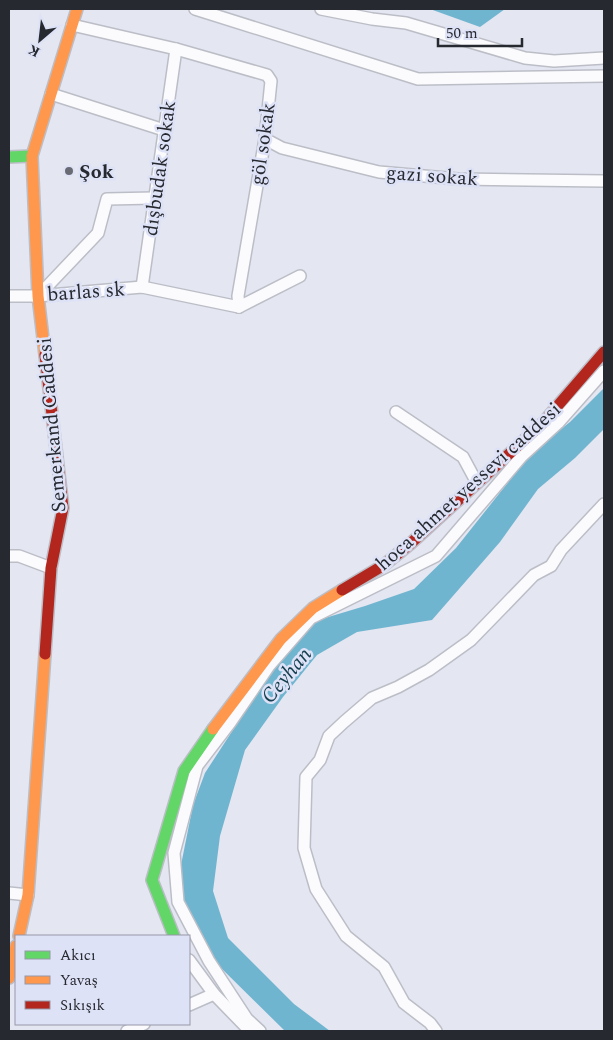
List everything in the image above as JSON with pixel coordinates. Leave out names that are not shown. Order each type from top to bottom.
[{"type":"street","name":"Semerkand Caddesi","points":[[19,935],[28,895],[51,568],[63,508],[38,296],[32,156],[77,9]]},
{"type":"street","points":[[195,9],[418,79],[604,76]]},
{"type":"street","points":[[321,9],[372,19],[406,23],[525,58],[554,61],[604,58]]},
{"type":"street","name":"göl sokak","points":[[72,25],[176,49],[267,75],[271,81],[265,140],[238,296],[239,307]]},
{"type":"street","name":"dışbudak sokak","points":[[142,287],[176,49]]},
{"type":"street","points":[[51,94],[164,130]]},
{"type":"street","name":"gazi sokak","points":[[265,140],[282,148],[379,172],[458,179],[604,181]]},
{"type":"street","points":[[9,157],[32,156]]},
{"type":"street","name":"barlas sk","points":[[38,296],[98,232],[107,199],[154,198]]},
{"type":"street","points":[[239,307],[300,276]]},
{"type":"street","name":"barlas sk","points":[[38,296],[142,287],[239,307]]},
{"type":"street","points":[[9,296],[38,296]]},
{"type":"street","name":"hoca ahmet yessevi caddesi","points":[[174,935],[152,880],[184,771],[226,710],[280,639],[313,608],[384,565],[410,544],[542,424],[604,352]]},
{"type":"street","points":[[260,1031],[247,1019],[208,961],[178,902],[174,853],[197,766],[230,723],[269,666],[311,618],[436,556],[522,456],[558,423],[604,371]]},
{"type":"street","points":[[396,412],[463,457],[477,483]]},
{"type":"street","points":[[436,1031],[430,1023],[404,1003],[384,967],[346,936],[316,889],[304,848],[306,777],[320,760],[329,736],[344,722],[372,698],[398,687],[429,670],[472,640],[534,575],[552,566],[561,550],[604,504]]},
{"type":"street","points":[[9,556],[19,556],[51,568]]},
{"type":"street","points":[[9,893],[28,895]]},
{"type":"street","points":[[9,978],[15,951]]},
{"type":"street","points":[[190,961],[214,994],[250,1031]]},
{"type":"street","points":[[190,1005],[214,994]]},
{"type":"street","points":[[126,1031],[141,1025]]},
{"type":"water","points":[[430,9],[505,9],[480,27]]},
{"type":"water","name":"Ceyhan","points":[[604,388],[604,429],[575,458],[538,489],[500,542],[432,620],[357,632],[317,655],[283,697],[245,750],[220,836],[213,891],[228,938],[294,1004],[330,1031],[285,1031],[219,966],[187,914],[178,880],[193,805],[205,773],[277,662],[315,621],[414,589],[456,548],[533,451],[570,422]]},
{"type":"traffic: fast","points":[[9,157],[32,156]]},
{"type":"traffic: fast","points":[[174,935],[152,880],[184,771],[213,729]]},
{"type":"traffic: slow","points":[[45,355],[38,296],[32,156],[77,9]]},
{"type":"traffic: slow","points":[[213,729],[281,639],[313,608],[342,590]]},
{"type":"traffic: slow","points":[[19,935],[28,895],[45,654]]},
{"type":"traffic: slow","points":[[9,978],[15,951]]},
{"type":"traffic: jam","points":[[342,590],[384,565],[410,544],[542,424],[604,352]]},
{"type":"traffic: jam","points":[[45,355],[63,508],[51,568],[45,654]]},
{"type":"place","name":"Şok","points":[[69,171]]}]
